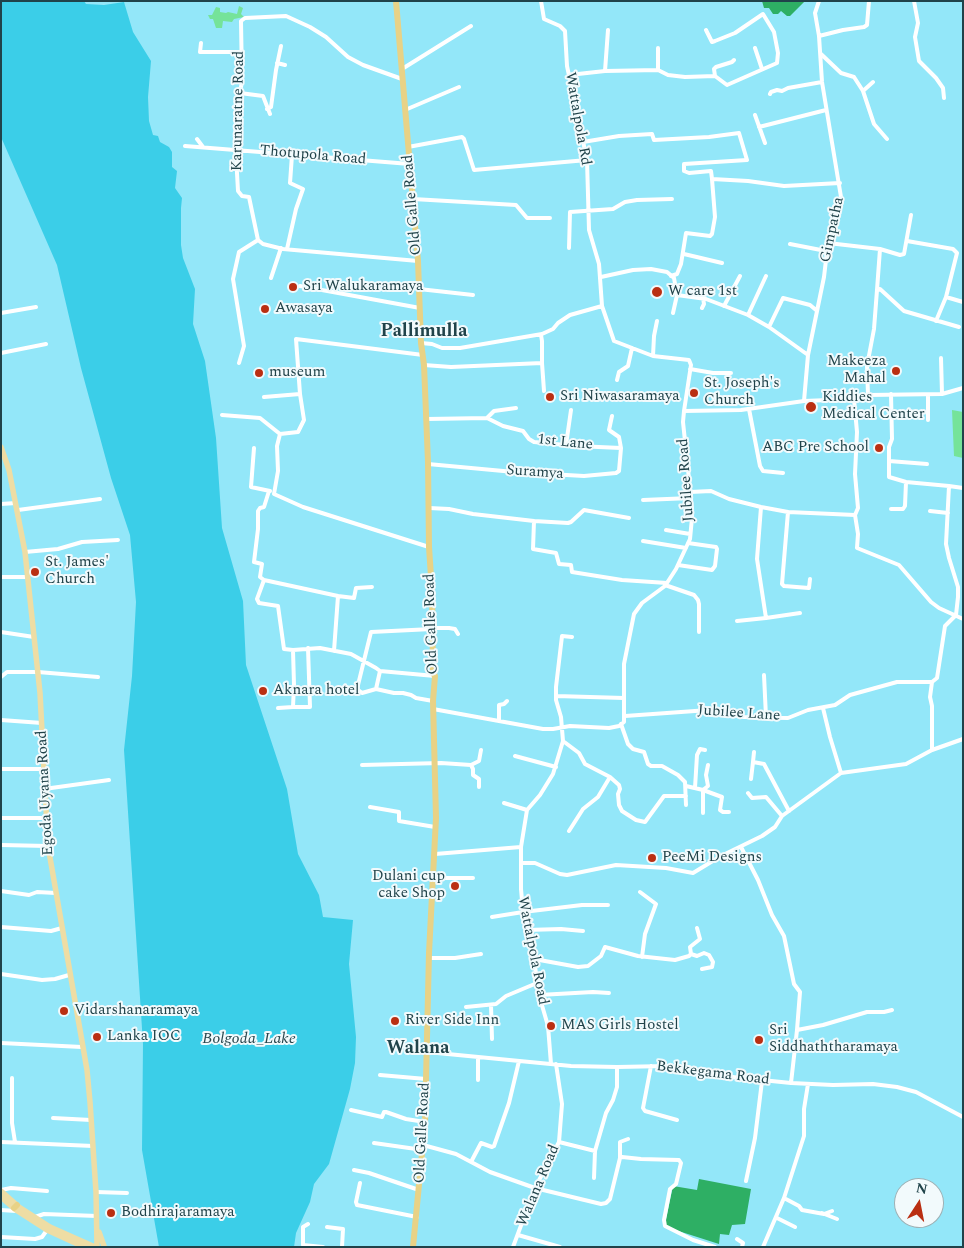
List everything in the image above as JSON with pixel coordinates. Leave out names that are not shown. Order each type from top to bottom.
[{"type":"highway","name":"Old Galle Road","points":[[396,1],[418,261],[421,342],[424,355],[433,673],[435,676],[433,701],[436,763],[435,854],[429,958],[425,1122],[413,1247]]},
{"type":"main road","name":"Egoda Uyana Road","points":[[1,447],[10,470],[25,552],[42,723],[48,846],[87,1070],[92,1120],[97,1228],[100,1247]]},
{"type":"main road","points":[[1,1191],[16,1208],[50,1227],[100,1247]]},
{"type":"main road","points":[[1,1196],[47,1230],[84,1247]]},
{"type":"street","name":"Wattalpola Rd","points":[[541,1],[544,19],[560,26],[565,31],[569,75],[587,160],[589,230],[599,264],[602,306],[614,341],[653,356],[689,360],[691,364],[690,369]]},
{"type":"street","name":"Gimpatha","points":[[804,401],[808,354],[824,277],[826,251],[842,197],[822,82],[819,36],[815,13],[819,1]]},
{"type":"street","points":[[819,36],[843,30],[864,28],[869,1]]},
{"type":"street","points":[[914,1],[918,23],[915,37],[919,61],[943,88],[944,98]]},
{"type":"street","points":[[569,75],[658,70],[668,75],[685,77],[715,76],[727,85],[778,61],[774,32],[762,14],[735,33],[712,42],[706,30]]},
{"type":"street","name":"Karunaratne Road","points":[[258,240],[249,197],[242,196],[238,190],[236,120],[242,81],[240,52],[241,21],[245,18],[286,16],[326,37],[348,57],[363,65],[402,79]]},
{"type":"street","points":[[402,69],[471,26]]},
{"type":"street","points":[[605,72],[608,30]]},
{"type":"street","points":[[200,43],[200,52],[240,52]]},
{"type":"street","points":[[269,108],[281,46]]},
{"type":"street","points":[[658,48],[658,70]]},
{"type":"street","points":[[755,48],[762,69]]},
{"type":"street","points":[[820,53],[841,73],[854,78],[863,91],[874,124],[886,140]]},
{"type":"street","points":[[715,76],[714,69],[716,67],[734,60]]},
{"type":"street","points":[[277,63],[285,65]]},
{"type":"street","points":[[770,94],[771,92],[782,91],[788,88],[822,82]]},
{"type":"street","points":[[863,91],[873,82]]},
{"type":"street","points":[[405,110],[459,87]]},
{"type":"street","points":[[232,95],[263,96],[270,114]]},
{"type":"street","points":[[269,108],[276,109]]},
{"type":"street","points":[[759,127],[826,110]]},
{"type":"street","points":[[755,115],[765,143]]},
{"type":"street","points":[[583,142],[652,134],[654,140],[718,137],[739,133],[747,160],[684,164],[684,171],[689,173],[711,171],[715,217],[710,236],[686,234],[684,254],[677,274],[671,276]]},
{"type":"street","points":[[408,147],[462,137],[474,170],[587,160]]},
{"type":"street","points":[[197,138],[202,147]]},
{"type":"street","name":"Thotupola Road","points":[[185,146],[410,164]]},
{"type":"street","points":[[287,249],[303,188],[290,183],[292,155]]},
{"type":"street","points":[[712,179],[784,186],[840,183]]},
{"type":"street","points":[[413,199],[516,204],[527,218],[550,218]]},
{"type":"street","points":[[569,248],[570,212],[613,209],[625,202],[637,200],[672,199]]},
{"type":"street","points":[[828,243],[880,249],[900,255],[904,254],[912,214]]},
{"type":"street","points":[[239,362],[244,346],[232,279],[239,252],[258,240],[263,244],[287,249],[418,261]]},
{"type":"street","points":[[907,241],[956,250],[957,257],[946,297],[936,321]]},
{"type":"street","points":[[790,244],[826,251]]},
{"type":"street","points":[[271,278],[281,248]]},
{"type":"street","points":[[868,395],[867,366],[874,330],[880,249]]},
{"type":"street","points":[[684,254],[722,263]]},
{"type":"street","points":[[601,277],[633,270],[651,269],[667,272],[674,278],[677,295],[673,313]]},
{"type":"street","points":[[724,306],[740,276]]},
{"type":"street","points":[[748,315],[766,276]]},
{"type":"street","points":[[300,286],[421,309]]},
{"type":"street","points":[[419,289],[473,295]]},
{"type":"street","points":[[877,290],[880,289],[904,311],[959,327]]},
{"type":"street","points":[[677,295],[703,298],[748,315],[808,354]]},
{"type":"street","points":[[946,297],[963,302]]},
{"type":"street","points":[[702,308],[704,304],[703,298]]},
{"type":"street","points":[[769,327],[783,298],[810,305],[816,310]]},
{"type":"street","points":[[421,342],[442,348],[460,348],[541,335],[553,329],[558,323],[570,316],[602,306]]},
{"type":"street","points":[[1,313],[36,308]]},
{"type":"street","points":[[653,356],[657,321]]},
{"type":"street","points":[[541,335],[544,391]]},
{"type":"street","points":[[222,415],[260,418],[280,434],[298,432],[304,420],[300,394],[297,339],[424,355]]},
{"type":"street","points":[[1,353],[46,344]]},
{"type":"street","points":[[617,380],[620,372],[628,366],[632,348]]},
{"type":"street","points":[[941,358],[942,394]]},
{"type":"street","points":[[424,365],[451,367],[542,363]]},
{"type":"street","points":[[690,369],[713,373],[731,372]]},
{"type":"street","name":"Jubilee Road","points":[[621,724],[624,722],[625,716],[624,664],[634,614],[642,603],[666,584],[678,565],[687,546],[690,534],[692,518],[691,498],[683,422],[690,369]]},
{"type":"street","points":[[684,412],[725,412],[804,401],[854,399],[868,395],[942,394],[963,388]]},
{"type":"street","points":[[264,397],[300,394]]},
{"type":"street","points":[[891,394],[892,439],[889,477],[906,482],[963,488]]},
{"type":"street","points":[[928,395],[928,420]]},
{"type":"street","points":[[854,399],[856,432],[855,474],[858,508],[855,515],[858,534],[857,548],[900,565],[931,602],[939,608],[963,619]]},
{"type":"street","points":[[487,418],[494,411],[516,408]]},
{"type":"street","points":[[749,408],[760,466],[763,471],[783,472]]},
{"type":"street","points":[[566,445],[571,410]]},
{"type":"street","points":[[612,416],[608,428],[618,436],[621,448]]},
{"type":"street","name":"1st Lane","points":[[427,419],[487,418],[503,426],[523,431],[534,442],[621,448]]},
{"type":"street","points":[[274,494],[277,483],[277,446],[280,434]]},
{"type":"street","points":[[254,448],[251,487],[269,491],[303,507],[429,547]]},
{"type":"street","name":"Suramya","points":[[428,464],[584,476],[618,472],[621,448]]},
{"type":"street","points":[[889,461],[927,464]]},
{"type":"street","points":[[891,509],[903,509],[906,482]]},
{"type":"street","points":[[932,750],[932,706],[930,697],[932,682],[939,673],[940,650],[945,626],[956,615],[958,587],[948,558],[946,544],[949,486]]},
{"type":"street","points":[[269,491],[264,507],[258,511],[254,562],[262,564],[260,576],[264,580],[354,598],[356,588],[372,587]]},
{"type":"street","points":[[690,492],[711,491],[761,507],[788,512],[855,515]]},
{"type":"street","points":[[643,500],[691,498]]},
{"type":"street","points":[[18,510],[100,499]]},
{"type":"street","points":[[1,504],[16,503]]},
{"type":"street","points":[[761,507],[757,558],[766,618]]},
{"type":"street","points":[[429,508],[534,521],[568,523],[584,510],[629,518]]},
{"type":"street","points":[[930,511],[948,512]]},
{"type":"street","points":[[788,512],[782,584],[784,586],[809,588],[810,579]]},
{"type":"street","points":[[534,521],[533,549],[558,554],[559,564],[571,565],[572,572],[622,580],[666,584],[694,596],[698,600],[699,632]]},
{"type":"street","points":[[666,530],[690,534]]},
{"type":"street","points":[[25,552],[58,548],[82,542],[118,540]]},
{"type":"street","points":[[643,541],[716,547],[717,549],[715,566],[712,570],[678,565]]},
{"type":"street","points":[[1,577],[27,577]]},
{"type":"street","points":[[264,580],[257,599],[259,604],[278,606],[284,649],[320,648],[351,654],[380,671],[435,676]]},
{"type":"street","points":[[334,651],[338,596]]},
{"type":"street","points":[[737,622],[800,614]]},
{"type":"street","points":[[433,701],[403,693],[376,689],[362,693],[357,689],[371,632],[449,628],[458,634]]},
{"type":"street","points":[[1,632],[34,637]]},
{"type":"street","name":"Wattalpola Road","points":[[553,1064],[548,1026],[539,995],[534,959],[523,912],[521,847],[527,810],[540,795],[556,767],[563,741],[556,696],[558,668],[562,636],[572,636]]},
{"type":"street","points":[[278,708],[310,708],[308,648]]},
{"type":"street","points":[[293,650],[293,707]]},
{"type":"street","points":[[376,689],[380,671]]},
{"type":"street","points":[[1,677],[7,672],[38,672],[98,677]]},
{"type":"street","points":[[764,675],[766,717]]},
{"type":"street","name":"Jubilee Lane","points":[[625,716],[709,710],[744,717],[788,718],[808,710],[835,705],[850,695],[897,682],[932,682]]},
{"type":"street","points":[[556,696],[624,698]]},
{"type":"street","points":[[499,721],[499,705],[507,701]]},
{"type":"street","points":[[823,708],[841,773]]},
{"type":"street","points":[[433,709],[543,729],[570,726],[609,728],[621,724],[628,744],[633,749],[644,752],[648,764],[651,766],[662,766],[682,778],[686,786],[686,805]]},
{"type":"street","points":[[1,720],[42,723]]},
{"type":"street","points":[[521,863],[535,863],[560,874],[567,875],[616,865],[666,868],[693,873],[721,856],[762,836],[775,827],[782,816],[841,773],[906,764],[932,750],[963,739]]},
{"type":"street","points":[[563,741],[578,753],[585,764],[610,777],[618,784],[620,789],[618,805],[630,817],[645,822],[664,796],[686,796]]},
{"type":"street","points":[[695,788],[697,754],[700,749],[705,750]]},
{"type":"street","points":[[362,765],[436,763],[471,765],[479,761],[481,750]]},
{"type":"street","points":[[751,779],[754,752]]},
{"type":"street","points":[[515,756],[556,767]]},
{"type":"street","points":[[753,762],[764,764],[789,811]]},
{"type":"street","points":[[471,765],[473,775],[479,779],[479,787]]},
{"type":"street","points":[[703,790],[706,790],[708,786],[706,775],[708,765]]},
{"type":"street","points":[[1,769],[43,769]]},
{"type":"street","points":[[569,831],[584,810],[598,797],[610,777]]},
{"type":"street","points":[[44,789],[109,780]]},
{"type":"street","points":[[686,786],[722,797],[720,810],[729,812]]},
{"type":"street","points":[[703,790],[703,812]]},
{"type":"street","points":[[748,793],[752,798],[766,797],[782,816]]},
{"type":"street","points":[[504,803],[527,810]]},
{"type":"street","points":[[370,807],[399,812],[399,820],[435,827]]},
{"type":"street","points":[[1,818],[46,818]]},
{"type":"street","points":[[1,845],[48,846]]},
{"type":"street","points":[[435,854],[521,847]]},
{"type":"street","points":[[741,847],[784,936],[794,984],[800,992],[791,1083]]},
{"type":"street","points":[[434,878],[473,878]]},
{"type":"street","points":[[1,891],[30,895],[37,892],[56,893]]},
{"type":"street","points":[[640,892],[656,904],[645,934],[642,956]]},
{"type":"street","points":[[492,917],[582,905],[608,905]]},
{"type":"street","points":[[1,927],[51,931],[62,928]]},
{"type":"street","points":[[691,954],[690,947],[700,939],[697,928]]},
{"type":"street","points":[[527,930],[561,929],[583,931]]},
{"type":"street","points":[[534,959],[588,966],[601,956],[605,947],[642,956],[676,960],[691,954],[697,956],[704,953],[713,962],[712,967],[702,969]]},
{"type":"street","points":[[429,958],[454,958],[481,954]]},
{"type":"street","points":[[1,974],[42,980],[70,975]]},
{"type":"street","points":[[466,1007],[499,1003],[506,996],[537,983]]},
{"type":"street","points":[[539,995],[609,993]]},
{"type":"street","points":[[491,1005],[492,1039]]},
{"type":"street","points":[[797,1030],[839,1021],[867,1012],[892,1010]]},
{"type":"street","points":[[1,1043],[82,1048]]},
{"type":"street","name":"Bekkegama Road","points":[[427,1052],[617,1068],[667,1066],[713,1075],[762,1081],[808,1084],[873,1084],[916,1092],[963,1117]]},
{"type":"street","points":[[478,1057],[478,1080]]},
{"type":"street","points":[[471,1162],[481,1143],[494,1146],[509,1103],[519,1061]]},
{"type":"street","name":"Walana Road","points":[[514,1247],[536,1188],[559,1142],[562,1104],[553,1064]]},
{"type":"street","points":[[651,1066],[643,1108],[645,1111],[677,1120]]},
{"type":"street","points":[[594,1178],[595,1151],[606,1113],[617,1087],[617,1068]]},
{"type":"street","points":[[380,1075],[426,1078]]},
{"type":"street","points":[[12,1078],[12,1123],[15,1142]]},
{"type":"street","points":[[746,1181],[755,1138],[762,1081]]},
{"type":"street","points":[[763,1247],[777,1218],[805,1133],[804,1109],[808,1084]]},
{"type":"street","points":[[350,1110],[382,1117],[384,1112],[386,1112],[406,1119],[425,1122]]},
{"type":"street","points":[[53,1118],[92,1120]]},
{"type":"street","points":[[374,1143],[423,1148],[456,1154],[490,1172],[536,1188],[601,1204],[606,1203],[610,1199],[620,1158],[618,1156],[620,1142],[628,1139]]},
{"type":"street","points":[[1,1142],[93,1146]]},
{"type":"street","points":[[559,1142],[595,1151]]},
{"type":"street","points":[[620,1158],[679,1160],[681,1163],[676,1184],[670,1189],[664,1220],[665,1226],[693,1240],[715,1247]]},
{"type":"street","points":[[354,1170],[369,1173],[419,1190]]},
{"type":"street","points":[[360,1182],[357,1204],[417,1217]]},
{"type":"street","points":[[1,1191],[11,1188],[47,1192]]},
{"type":"street","points":[[96,1192],[127,1193]]},
{"type":"street","points":[[784,1198],[799,1206],[802,1210],[822,1213],[837,1219]]},
{"type":"street","points":[[1,1210],[16,1208]]},
{"type":"street","points":[[822,1213],[832,1211]]},
{"type":"street","points":[[35,1217],[44,1214],[97,1216]]},
{"type":"street","points":[[777,1218],[795,1227]]},
{"type":"street","points":[[308,1224],[303,1227],[303,1245],[323,1247]]},
{"type":"street","points":[[327,1227],[343,1229],[342,1247]]},
{"type":"street","points":[[1,1237],[42,1237],[47,1230]]},
{"type":"street","points":[[518,1235],[560,1247]]},
{"type":"street","points":[[737,1239],[742,1243],[742,1247]]},
{"type":"green space","points":[[762,1],[805,1],[790,16],[787,16],[781,11],[778,14],[773,14],[769,8],[764,8]]},
{"type":"green space","points":[[239,6],[243,8],[241,14],[244,17],[234,19],[232,22],[223,21],[222,28],[216,28],[213,19],[210,19],[208,15],[212,15],[216,7],[220,8],[220,12],[237,14]]},
{"type":"green space","points":[[952,410],[963,412],[963,458],[954,456]]},
{"type":"green space","points":[[699,1179],[751,1189],[745,1224],[732,1225],[729,1235],[720,1234],[719,1244],[669,1228],[666,1225],[673,1186],[697,1190]]},
{"type":"water","name":"Bolgoda_Lake","points":[[1,1],[84,1],[86,4],[104,5],[124,2],[133,32],[151,61],[148,97],[149,121],[153,135],[158,136],[160,142],[169,147],[172,152],[172,167],[177,171],[175,188],[182,198],[181,245],[183,258],[195,289],[193,324],[205,361],[216,438],[222,528],[243,601],[246,665],[287,789],[298,854],[319,895],[323,917],[353,920],[349,964],[356,1037],[355,1063],[350,1089],[329,1164],[314,1184],[310,1202],[296,1233],[294,1247],[159,1247],[142,1150],[143,1044],[124,750],[132,676],[136,602],[130,535],[111,478],[81,368],[57,265],[1,137]]},
{"type":"place","name":"Sri Walukaramaya","points":[[293,287]]},
{"type":"place","name":"W care 1st","points":[[657,292]]},
{"type":"place","name":"Awasaya","points":[[265,309]]},
{"type":"place","name":"Makeeza Mahal","points":[[896,371]]},
{"type":"place","name":"museum","points":[[259,373]]},
{"type":"place","name":"St. Joseph's Church","points":[[694,393]]},
{"type":"place","name":"Sri Niwasaramaya","points":[[550,397]]},
{"type":"place","name":"Kiddies Medical Center","points":[[811,407]]},
{"type":"place","name":"ABC Pre School","points":[[879,448]]},
{"type":"place","name":"St. James' Church","points":[[35,572]]},
{"type":"place","name":"Aknara hotel","points":[[263,691]]},
{"type":"place","name":"PeeMi Designs","points":[[652,858]]},
{"type":"place","name":"Dulani cup cake Shop","points":[[455,886]]},
{"type":"place","name":"Vidarshanaramaya","points":[[64,1011]]},
{"type":"place","name":"River Side Inn","points":[[395,1021]]},
{"type":"place","name":"MAS Girls Hostel","points":[[551,1026]]},
{"type":"place","name":"Lanka IOC","points":[[97,1037]]},
{"type":"place","name":"Sri Siddhaththaramaya","points":[[759,1040]]},
{"type":"place","name":"Bodhirajaramaya","points":[[111,1213]]},
{"type":"district","name":"Pallimulla","points":[[424,332]]},
{"type":"district","name":"Walana","points":[[418,1049]]}]
